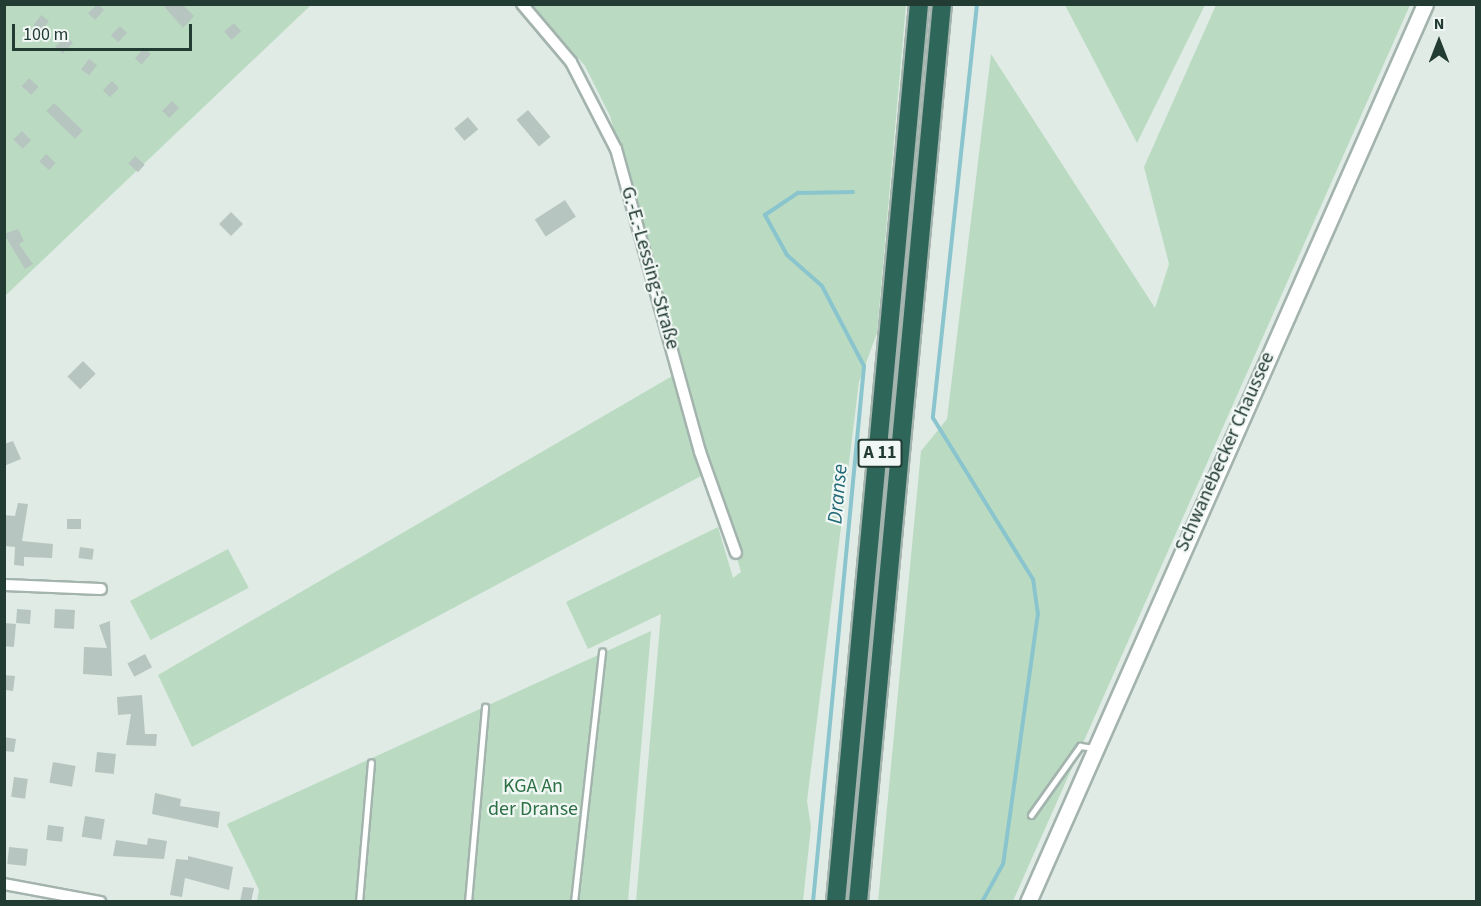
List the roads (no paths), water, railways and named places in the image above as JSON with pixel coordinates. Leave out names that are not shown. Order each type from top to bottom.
[{"type":"highway","name":"A 11","points":[[836,902],[920,4]]},
{"type":"highway","name":"A 11","points":[[858,902],[942,4]]},
{"type":"main road","name":"Schwanebecker Chaussee","points":[[1029,902],[1425,4]]},
{"type":"street","name":"G.-E.-Lessing-Straße","points":[[522,4],[571,62],[616,149],[700,452],[736,553]]},
{"type":"street","points":[[4,585],[101,589]]},
{"type":"street","points":[[4,884],[100,902]]},
{"type":"lane","points":[[574,902],[602,652]]},
{"type":"lane","points":[[468,902],[485,707]]},
{"type":"lane","points":[[1031,815],[1080,746],[1097,748]]},
{"type":"lane","points":[[358,902],[371,763]]},
{"type":"waterway","points":[[977,4],[933,418],[1033,579],[1038,613],[1003,864],[982,902]]},
{"type":"waterway","name":"Dranse","points":[[813,902],[864,366],[822,286],[787,255],[765,215],[798,193],[853,192]]},
{"type":"park label","name":"KGA An der Dranse","points":[[533,798]]}]
